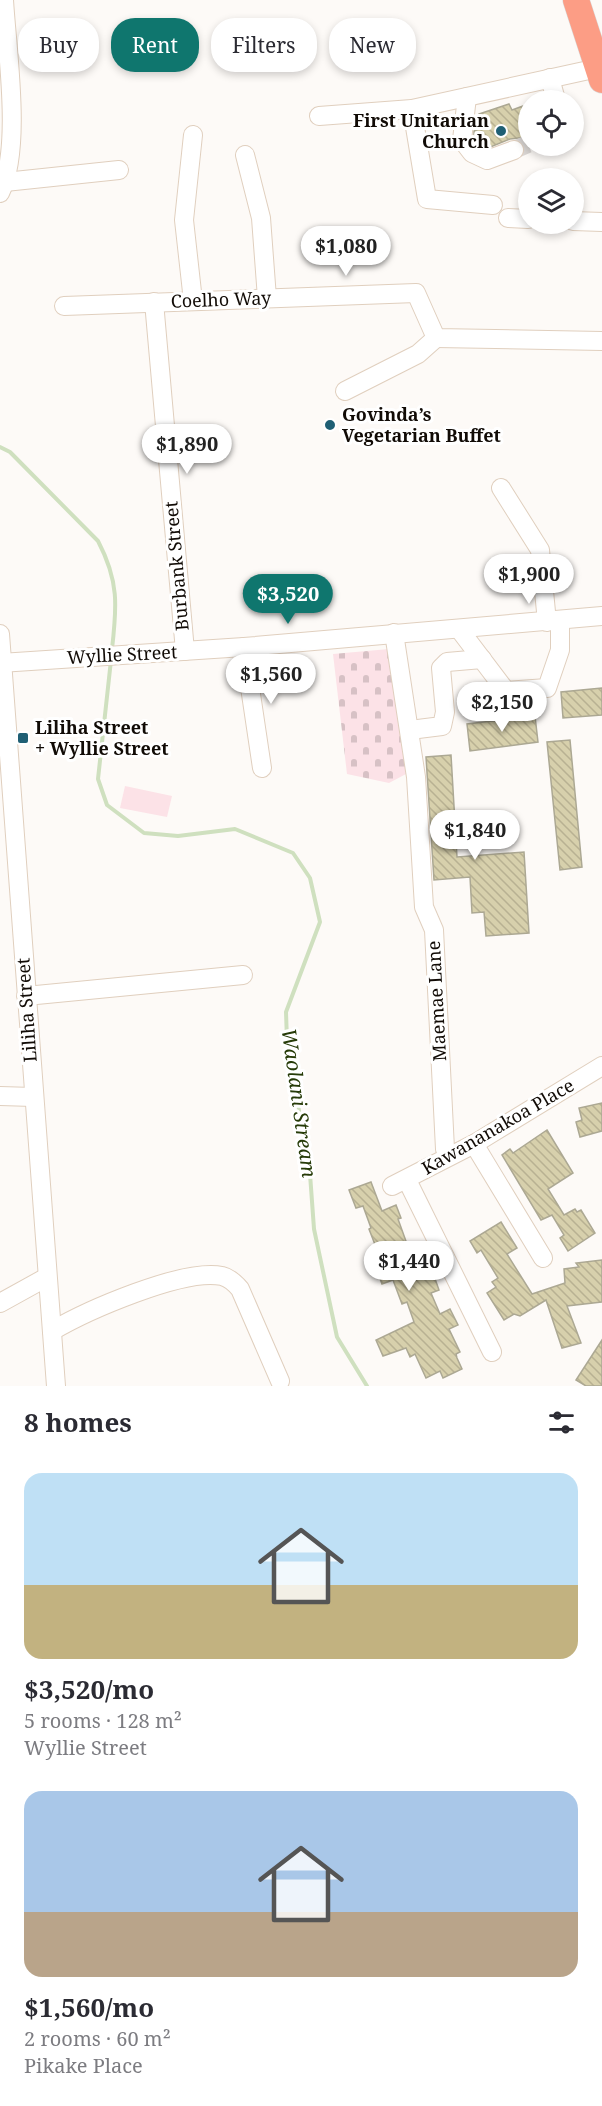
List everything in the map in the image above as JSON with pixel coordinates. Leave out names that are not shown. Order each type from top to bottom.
[{"type":"highway","points":[[576,0],[600,74]]},
{"type":"street","points":[[4,0],[11,127],[3,188],[118,170]]},
{"type":"street","points":[[320,116],[412,109],[550,78],[600,74]]},
{"type":"street","points":[[550,78],[553,90]]},
{"type":"street","points":[[467,97],[462,140],[472,153],[487,160],[514,150]]},
{"type":"street","points":[[412,109],[427,199],[493,205]]},
{"type":"street","points":[[193,135],[184,220],[193,301]]},
{"type":"street","points":[[245,155],[261,218],[267,298]]},
{"type":"street","points":[[508,218],[518,218]]},
{"type":"street","points":[[584,221],[602,222]]},
{"type":"street","name":"Coelho Way","points":[[64,306],[416,293],[436,338]]},
{"type":"street","name":"Burbank Street","points":[[154,302],[185,651]]},
{"type":"street","points":[[345,391],[418,354],[436,338],[602,341]]},
{"type":"street","points":[[459,628],[506,691],[547,688],[560,650],[540,550],[501,488]]},
{"type":"street","name":"Wyllie Street","points":[[2,663],[244,647],[602,616]]},
{"type":"street","name":"Maemae Lane","points":[[393,633],[416,777],[424,907],[434,930],[445,1149],[448,1156]]},
{"type":"street","name":"Liliha Street","points":[[0,634],[9,886],[26,996],[56,1386]]},
{"type":"street","points":[[244,647],[262,768]]},
{"type":"street","points":[[410,730],[442,726],[445,712],[441,668],[447,662],[482,659]]},
{"type":"street","points":[[26,996],[243,975]]},
{"type":"street","name":"Kawananakoa Place","points":[[492,1352],[399,1183],[474,1144],[602,1066]]},
{"type":"street","points":[[0,1096],[33,1097]]},
{"type":"street","points":[[474,1144],[543,1258]]},
{"type":"street","points":[[52,1331],[69,1321],[161,1285],[194,1277],[222,1276],[240,1289],[280,1381]]},
{"type":"street","points":[[0,1303],[47,1277]]},
{"type":"green space","points":[[389,649],[406,774],[389,783],[347,774],[333,654]]},
{"type":"green space","points":[[125,786],[172,796],[167,817],[120,808]]},
{"type":"building","name":"First Unitarian Church","points":[[509,104],[512,110],[518,108],[518,138],[488,148],[479,144],[474,137],[474,131],[483,127],[479,114]]},
{"type":"building","points":[[602,688],[602,715],[563,718],[561,692]]},
{"type":"building","points":[[535,716],[538,742],[470,751],[467,724]]},
{"type":"building","points":[[570,740],[582,867],[560,870],[547,742]]},
{"type":"building","points":[[451,755],[457,857],[524,852],[529,933],[486,936],[484,912],[472,913],[470,877],[434,880],[426,757]]},
{"type":"building","points":[[602,1103],[602,1131],[580,1137],[576,1122],[582,1120],[579,1108]]},
{"type":"building","points":[[547,1130],[573,1173],[548,1189],[564,1215],[575,1209],[577,1212],[581,1210],[595,1233],[568,1251],[560,1238],[564,1235],[552,1215],[541,1220],[502,1155],[510,1149],[513,1153]]},
{"type":"building","points":[[371,1182],[382,1211],[396,1205],[401,1218],[398,1219],[407,1244],[411,1242],[416,1254],[407,1258],[416,1280],[433,1273],[439,1290],[431,1293],[440,1314],[450,1309],[458,1325],[449,1329],[460,1352],[456,1354],[462,1369],[443,1378],[440,1371],[426,1378],[415,1354],[410,1357],[406,1348],[383,1356],[376,1340],[414,1322],[407,1302],[402,1304],[393,1280],[382,1284],[372,1257],[379,1255],[369,1229],[371,1228],[363,1206],[356,1208],[349,1190]]},
{"type":"building","points":[[501,1222],[517,1248],[507,1254],[532,1294],[565,1283],[564,1269],[579,1267],[576,1263],[602,1260],[602,1302],[567,1306],[581,1343],[562,1348],[546,1300],[520,1316],[514,1314],[504,1320],[487,1293],[496,1287],[492,1282],[498,1278],[481,1250],[477,1253],[470,1241]]},
{"type":"building","points":[[602,1340],[602,1386],[586,1386],[576,1380]]},
{"type":"waterway","name":"Waolani Stream","points":[[0,447],[10,452],[98,541],[110,569],[115,594],[112,649]]},
{"type":"waterway","name":"Waolani Stream","points":[[111,660],[98,779],[107,805],[144,833],[178,836],[235,829],[293,853],[310,878],[320,922],[286,1012],[287,1041],[310,1174],[314,1229],[337,1337],[367,1386]]},
{"type":"tunnel","points":[[514,150],[518,148]]},
{"type":"place","name":"First Unitarian Church","points":[[501,131]]},
{"type":"place","name":"Govinda’s Vegetarian Buffet","points":[[330,425]]},
{"type":"place","name":"Liliha Street + Wyllie Street","points":[[23,738]]}]
